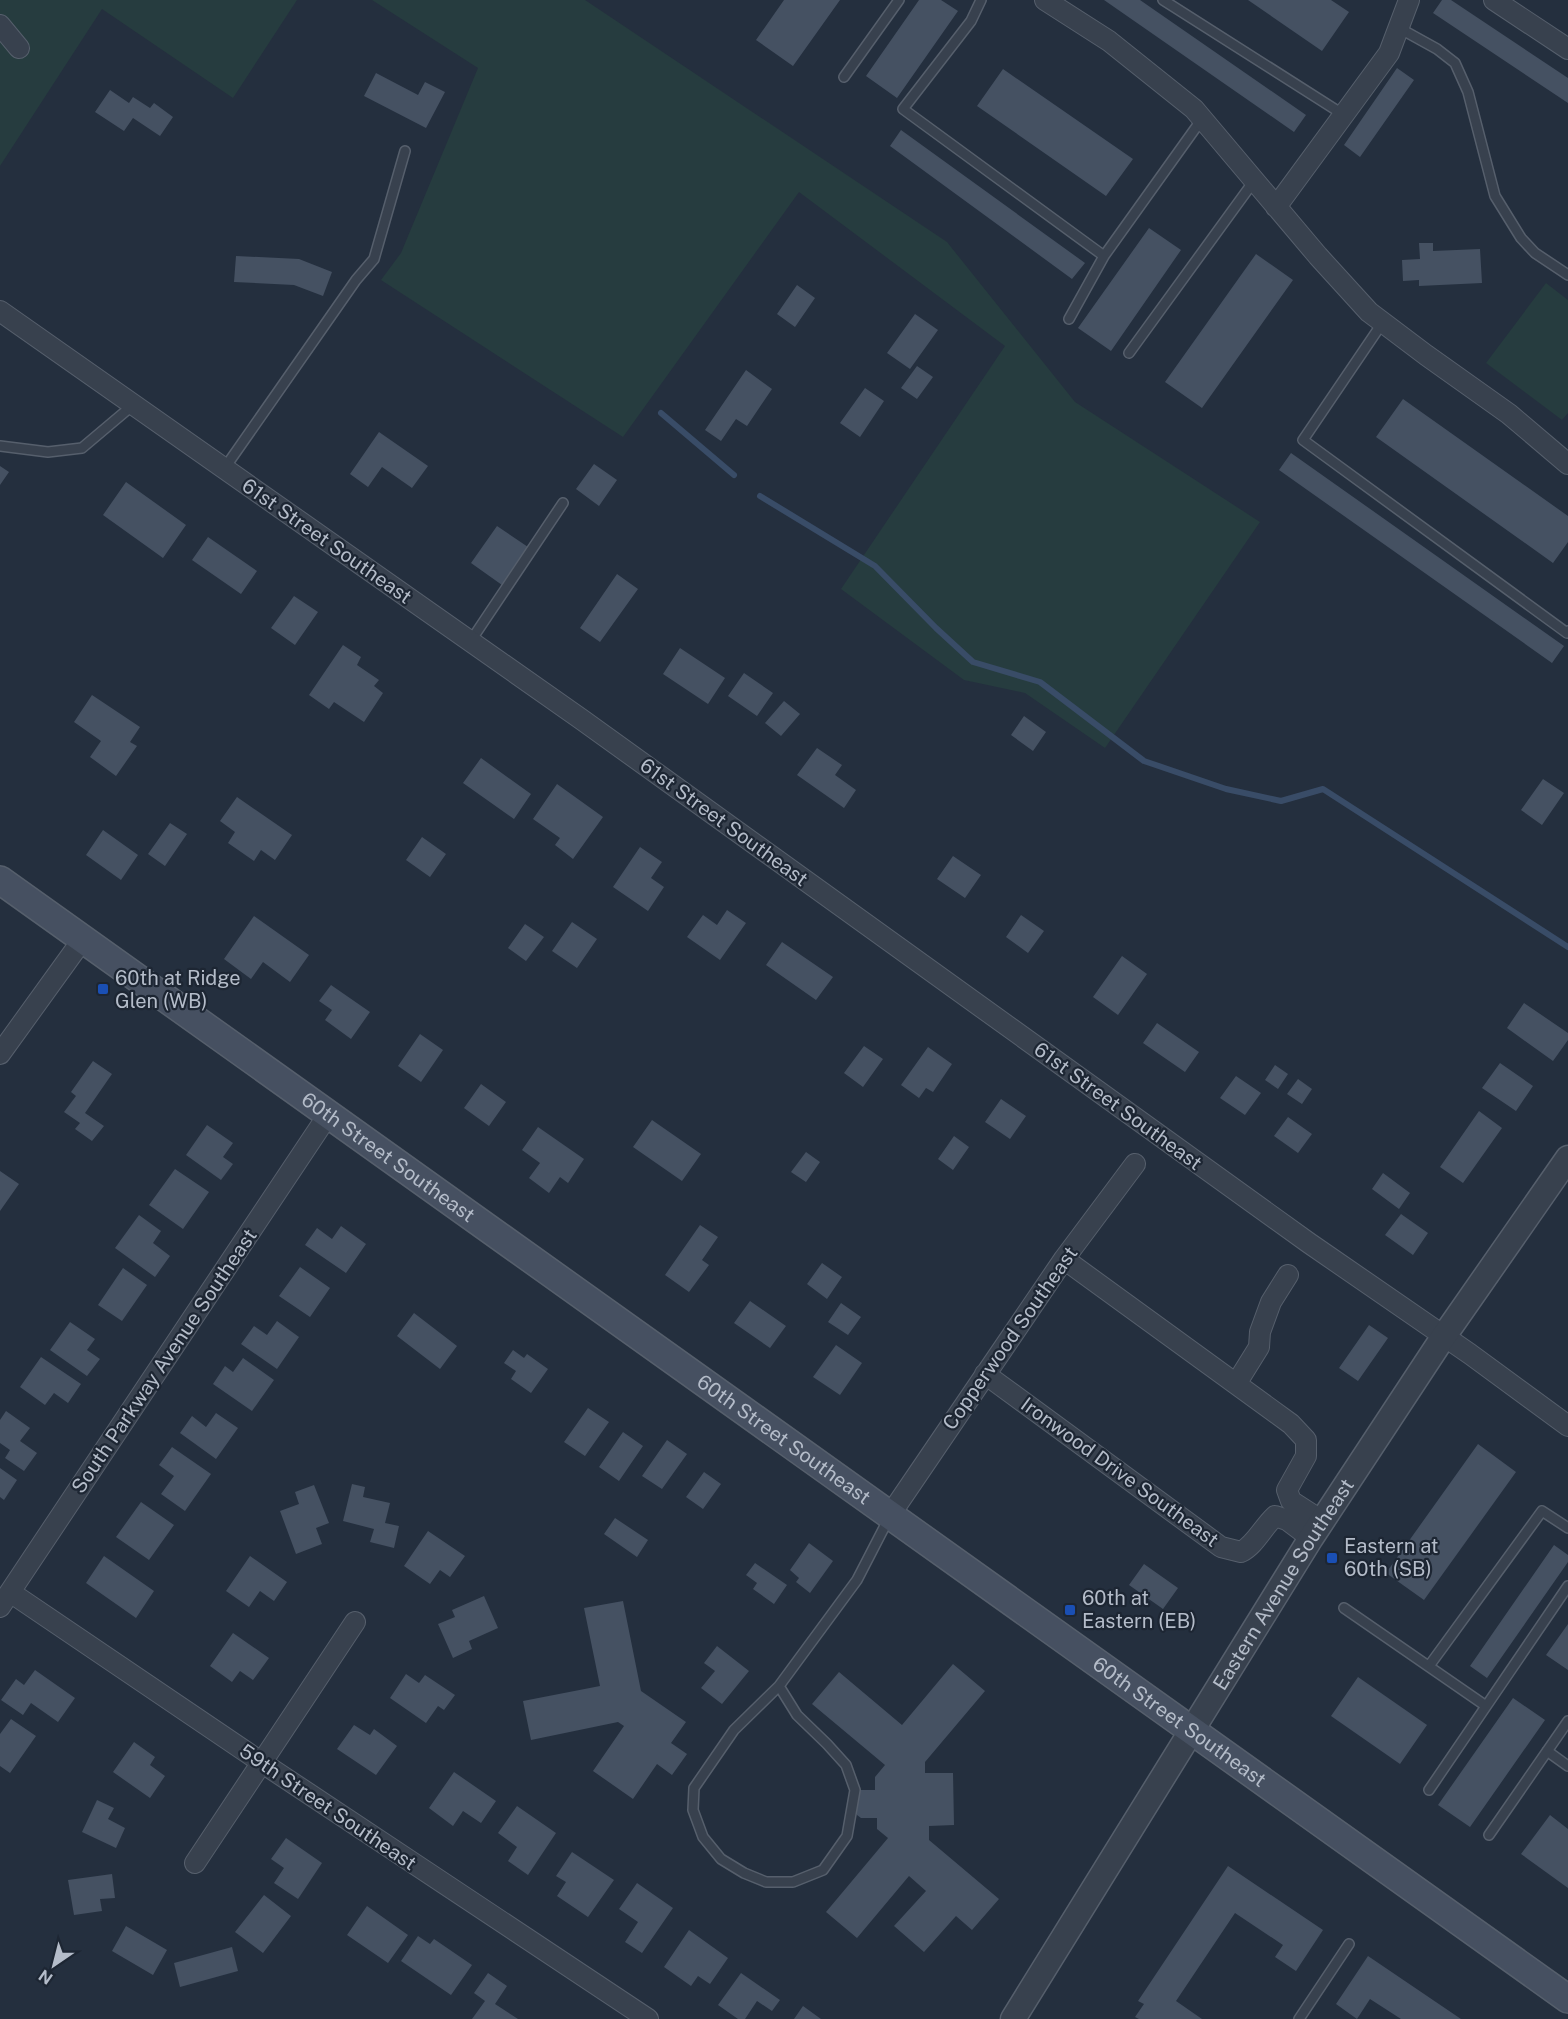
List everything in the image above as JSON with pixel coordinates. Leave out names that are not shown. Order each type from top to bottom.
[{"type":"main road","name":"60th Street Southeast","points":[[0,879],[1568,1999]]},
{"type":"street","points":[[1045,0],[1109,41],[1194,110],[1369,312],[1509,414],[1566,459]]},
{"type":"street","points":[[1276,207],[1389,54],[1409,0]]},
{"type":"street","points":[[1494,0],[1568,49]]},
{"type":"street","points":[[0,25],[19,48]]},
{"type":"street","name":"61st Street Southeast","points":[[0,311],[590,726],[1309,1243],[1444,1336],[1568,1426]]},
{"type":"street","points":[[0,1054],[83,939]]},
{"type":"street","name":"South Parkway Avenue Southeast","points":[[5,1599],[328,1115]]},
{"type":"street","name":"Eastern Avenue Southeast","points":[[1013,2019],[1317,1530],[1444,1336],[1568,1158]]},
{"type":"street","name":"Copperwood Southeast","points":[[890,1515],[1064,1259],[1135,1164]]},
{"type":"street","points":[[1064,1259],[1291,1424],[1306,1440],[1305,1456],[1287,1490],[1291,1501],[1317,1530]]},
{"type":"street","points":[[1236,1384],[1259,1347],[1260,1332],[1270,1302],[1288,1275]]},
{"type":"street","name":"Ironwood Drive Southeast","points":[[985,1374],[1221,1546],[1241,1552],[1250,1547],[1264,1526],[1275,1516],[1317,1530]]},
{"type":"street","name":"59th Street Southeast","points":[[5,1599],[261,1762],[648,2019]]},
{"type":"street","points":[[195,1863],[355,1622]]},
{"type":"lane","points":[[844,77],[899,0]]},
{"type":"lane","points":[[981,0],[971,21],[903,109],[1104,256]]},
{"type":"lane","points":[[1163,0],[1344,115]]},
{"type":"lane","points":[[1399,28],[1437,49],[1455,63],[1468,92],[1495,196],[1521,238],[1534,253],[1568,275]]},
{"type":"lane","points":[[1069,319],[1104,256],[1202,119]]},
{"type":"lane","points":[[224,468],[356,280],[374,259],[405,151]]},
{"type":"lane","points":[[1129,353],[1254,181]]},
{"type":"lane","points":[[1383,322],[1303,440],[1567,633],[1568,631]]},
{"type":"lane","points":[[0,446],[48,452],[82,448],[133,405]]},
{"type":"lane","points":[[470,642],[563,503]]},
{"type":"lane","points":[[1429,1666],[1542,1511],[1568,1528]]},
{"type":"lane","points":[[779,1686],[796,1715],[846,1765],[855,1790],[847,1836],[823,1870],[793,1882],[766,1882],[744,1873],[721,1859],[703,1837],[693,1810],[694,1788],[734,1730],[779,1686],[857,1580],[890,1515]]},
{"type":"lane","points":[[1430,1790],[1568,1586]]},
{"type":"lane","points":[[1344,1608],[1486,1706]]},
{"type":"lane","points":[[1490,1835],[1568,1721]]},
{"type":"lane","points":[[1547,1752],[1568,1766]]},
{"type":"lane","points":[[1299,2019],[1348,1944]]},
{"type":"green space","points":[[0,0],[297,0],[233,98],[102,9],[0,166]]},
{"type":"green space","points":[[372,0],[585,0],[947,242],[1075,402],[1260,522],[1105,748],[1025,693],[964,680],[841,589],[1005,346],[799,192],[623,437],[381,280],[401,253],[478,68]]},
{"type":"green space","points":[[1546,283],[1568,300],[1568,413],[1562,420],[1486,363]]},
{"type":"building","points":[[784,0],[840,0],[793,66],[756,40]]},
{"type":"building","points":[[919,0],[941,0],[958,11],[897,98],[866,76]]},
{"type":"building","points":[[1104,0],[1140,0],[1306,115],[1294,132]]},
{"type":"building","points":[[1248,0],[1331,0],[1349,12],[1322,51]]},
{"type":"building","points":[[1442,0],[1451,0],[1568,78],[1568,103],[1433,13]]},
{"type":"building","points":[[1397,68],[1414,80],[1360,157],[1344,145]]},
{"type":"building","points":[[1003,69],[1133,159],[1106,196],[977,106]]},
{"type":"building","points":[[376,73],[418,95],[425,82],[445,92],[426,128],[364,96]]},
{"type":"building","points":[[110,90],[129,103],[133,97],[150,108],[154,103],[173,117],[160,136],[133,118],[124,131],[95,112]]},
{"type":"building","points":[[901,130],[1085,263],[1072,279],[890,146]]},
{"type":"building","points":[[1149,228],[1181,250],[1111,351],[1078,328]]},
{"type":"building","points":[[1419,243],[1433,243],[1433,251],[1480,249],[1482,283],[1419,286],[1419,280],[1403,281],[1402,260],[1420,259]]},
{"type":"building","points":[[1256,254],[1293,280],[1202,408],[1165,382]]},
{"type":"building","points":[[236,256],[299,259],[332,272],[323,296],[294,285],[234,282]]},
{"type":"building","points":[[797,285],[815,298],[795,327],[777,314]]},
{"type":"building","points":[[915,314],[938,330],[910,369],[887,353]]},
{"type":"building","points":[[917,366],[933,377],[917,399],[901,388]]},
{"type":"building","points":[[746,370],[772,389],[747,426],[736,419],[721,441],[705,430]]},
{"type":"building","points":[[865,388],[884,401],[860,437],[840,423]]},
{"type":"building","points":[[1403,399],[1568,516],[1568,542],[1553,563],[1376,437]]},
{"type":"building","points":[[379,432],[428,466],[412,488],[382,467],[368,487],[350,474]]},
{"type":"building","points":[[1291,453],[1564,646],[1552,663],[1279,470]]},
{"type":"building","points":[[594,464],[617,480],[599,506],[576,489]]},
{"type":"building","points":[[0,466],[9,472],[0,485]]},
{"type":"building","points":[[126,482],[186,525],[163,558],[103,515]]},
{"type":"building","points":[[497,526],[528,547],[502,585],[471,563]]},
{"type":"building","points":[[208,537],[257,571],[241,594],[192,560]]},
{"type":"building","points":[[617,574],[638,589],[600,642],[580,628]]},
{"type":"building","points":[[294,596],[318,612],[295,645],[271,628]]},
{"type":"building","points":[[343,645],[361,657],[357,665],[379,680],[374,686],[383,693],[364,722],[334,702],[329,709],[309,695]]},
{"type":"building","points":[[680,648],[725,678],[708,704],[663,674]]},
{"type":"building","points":[[744,673],[773,693],[757,716],[728,696]]},
{"type":"building","points":[[92,695],[140,727],[130,742],[137,746],[116,776],[90,757],[101,741],[74,722]]},
{"type":"building","points":[[784,701],[800,714],[781,736],[765,723]]},
{"type":"building","points":[[1024,716],[1046,732],[1033,751],[1011,735]]},
{"type":"building","points":[[817,748],[842,765],[835,775],[856,790],[844,808],[797,775]]},
{"type":"building","points":[[481,758],[531,794],[514,819],[463,783]]},
{"type":"building","points":[[1543,779],[1564,793],[1542,825],[1521,810]]},
{"type":"building","points":[[557,784],[603,817],[573,859],[555,845],[560,838],[533,819]]},
{"type":"building","points":[[237,797],[292,835],[275,860],[261,850],[254,861],[228,843],[235,832],[220,821]]},
{"type":"building","points":[[170,823],[187,834],[165,866],[148,854]]},
{"type":"building","points":[[103,830],[138,855],[121,880],[86,855]]},
{"type":"building","points":[[422,837],[446,854],[430,877],[406,860]]},
{"type":"building","points":[[640,847],[662,862],[651,878],[664,887],[648,911],[613,887]]},
{"type":"building","points":[[953,856],[981,875],[965,898],[937,879]]},
{"type":"building","points":[[727,910],[746,923],[720,960],[687,937],[703,915],[717,925]]},
{"type":"building","points":[[1021,915],[1044,931],[1028,953],[1006,937]]},
{"type":"building","points":[[254,916],[309,955],[290,982],[263,962],[251,979],[224,959]]},
{"type":"building","points":[[572,922],[597,939],[577,968],[552,951]]},
{"type":"building","points":[[525,924],[544,937],[526,961],[508,948]]},
{"type":"building","points":[[782,942],[833,977],[816,1000],[766,965]]},
{"type":"building","points":[[1122,956],[1147,974],[1118,1015],[1093,997]]},
{"type":"building","points":[[331,985],[370,1012],[351,1039],[325,1020],[332,1010],[319,1001]]},
{"type":"building","points":[[1524,1003],[1568,1033],[1568,1040],[1553,1061],[1507,1028]]},
{"type":"building","points":[[1157,1023],[1199,1052],[1185,1072],[1143,1043]]},
{"type":"building","points":[[420,1034],[443,1050],[421,1082],[398,1066]]},
{"type":"building","points":[[864,1046],[883,1059],[863,1087],[844,1073]]},
{"type":"building","points":[[928,1047],[952,1064],[933,1092],[926,1088],[919,1098],[901,1085]]},
{"type":"building","points":[[93,1061],[112,1074],[85,1113],[104,1126],[92,1141],[75,1129],[80,1123],[64,1112],[76,1096],[71,1092]]},
{"type":"building","points":[[1500,1063],[1533,1086],[1516,1111],[1482,1088]]},
{"type":"building","points":[[1275,1065],[1288,1074],[1278,1089],[1265,1080]]},
{"type":"building","points":[[1236,1076],[1261,1093],[1245,1115],[1220,1098]]},
{"type":"building","points":[[1298,1079],[1312,1089],[1302,1104],[1287,1094]]},
{"type":"building","points":[[481,1084],[506,1102],[489,1126],[464,1108]]},
{"type":"building","points":[[1001,1099],[1026,1116],[1010,1139],[985,1122]]},
{"type":"building","points":[[1479,1111],[1502,1128],[1463,1183],[1440,1167]]},
{"type":"building","points":[[1288,1117],[1312,1134],[1298,1153],[1274,1136]]},
{"type":"building","points":[[652,1120],[701,1154],[682,1181],[633,1147]]},
{"type":"building","points":[[207,1125],[233,1143],[223,1157],[233,1164],[221,1180],[186,1155]]},
{"type":"building","points":[[538,1127],[584,1159],[568,1183],[560,1177],[549,1193],[529,1178],[540,1163],[522,1150]]},
{"type":"building","points":[[954,1136],[969,1147],[953,1170],[938,1159]]},
{"type":"building","points":[[806,1152],[820,1162],[806,1182],[791,1172]]},
{"type":"building","points":[[175,1169],[209,1192],[183,1229],[149,1205]]},
{"type":"building","points":[[0,1171],[19,1184],[0,1211]]},
{"type":"building","points":[[1383,1173],[1410,1193],[1399,1209],[1372,1189]]},
{"type":"building","points":[[1401,1214],[1428,1233],[1413,1255],[1385,1235]]},
{"type":"building","points":[[139,1215],[161,1231],[153,1243],[170,1256],[155,1277],[115,1248]]},
{"type":"building","points":[[700,1225],[718,1237],[702,1260],[709,1265],[689,1292],[665,1275]]},
{"type":"building","points":[[341,1226],[366,1244],[346,1273],[305,1245],[317,1228],[332,1239]]},
{"type":"building","points":[[822,1263],[842,1277],[827,1299],[807,1284]]},
{"type":"building","points":[[300,1267],[330,1288],[310,1317],[279,1296]]},
{"type":"building","points":[[123,1268],[147,1285],[122,1321],[98,1305]]},
{"type":"building","points":[[750,1301],[786,1326],[770,1348],[734,1323]]},
{"type":"building","points":[[841,1303],[861,1317],[848,1335],[828,1322]]},
{"type":"building","points":[[414,1313],[457,1346],[440,1369],[397,1336]]},
{"type":"building","points":[[277,1321],[299,1337],[277,1369],[241,1344],[254,1326],[267,1335]]},
{"type":"building","points":[[70,1322],[95,1339],[87,1350],[100,1359],[87,1376],[50,1350]]},
{"type":"building","points":[[1369,1325],[1388,1338],[1358,1381],[1339,1368]]},
{"type":"building","points":[[836,1345],[862,1363],[840,1395],[813,1377]]},
{"type":"building","points":[[513,1350],[524,1358],[527,1354],[548,1369],[531,1393],[511,1379],[516,1371],[504,1363]]},
{"type":"building","points":[[41,1357],[81,1384],[68,1403],[54,1393],[45,1405],[20,1387]]},
{"type":"building","points":[[243,1358],[274,1380],[252,1411],[213,1384],[225,1366],[233,1372]]},
{"type":"building","points":[[588,1408],[609,1422],[585,1456],[564,1442]]},
{"type":"building","points":[[6,1411],[30,1428],[20,1441],[37,1453],[24,1471],[5,1458],[10,1450],[0,1443],[0,1420]]},
{"type":"building","points":[[216,1413],[238,1428],[216,1459],[180,1433],[192,1416],[206,1427]]},
{"type":"building","points":[[623,1432],[643,1446],[619,1481],[599,1467]]},
{"type":"building","points":[[667,1440],[687,1454],[662,1489],[642,1476]]},
{"type":"building","points":[[1478,1444],[1516,1472],[1424,1600],[1386,1573]]},
{"type":"building","points":[[172,1447],[211,1474],[185,1511],[161,1494],[174,1476],[159,1465]]},
{"type":"building","points":[[0,1468],[17,1480],[4,1500],[0,1497]]},
{"type":"building","points":[[704,1472],[721,1484],[703,1509],[686,1497]]},
{"type":"building","points":[[352,1484],[365,1487],[363,1497],[390,1503],[385,1523],[399,1526],[394,1548],[370,1542],[374,1529],[343,1521]]},
{"type":"building","points":[[314,1485],[329,1523],[316,1528],[322,1544],[296,1554],[280,1511],[299,1504],[295,1492]]},
{"type":"building","points":[[141,1502],[174,1525],[149,1560],[116,1537]]},
{"type":"building","points":[[615,1518],[648,1540],[637,1557],[604,1534]]},
{"type":"building","points":[[428,1531],[465,1556],[450,1577],[440,1570],[430,1584],[404,1566]]},
{"type":"building","points":[[809,1543],[833,1561],[810,1593],[796,1582],[799,1578],[790,1570]]},
{"type":"building","points":[[1554,1545],[1568,1555],[1568,1562],[1487,1678],[1470,1666]]},
{"type":"building","points":[[104,1556],[154,1591],[136,1618],[86,1583]]},
{"type":"building","points":[[250,1556],[287,1582],[274,1601],[260,1591],[249,1607],[226,1591]]},
{"type":"building","points":[[755,1563],[787,1585],[774,1604],[753,1589],[757,1583],[746,1575]]},
{"type":"building","points":[[1144,1564],[1178,1588],[1163,1609],[1129,1585]]},
{"type":"building","points":[[484,1596],[498,1628],[469,1641],[472,1649],[453,1658],[438,1624],[455,1617],[452,1610]]},
{"type":"building","points":[[623,1601],[641,1691],[686,1722],[671,1743],[687,1754],[672,1775],[657,1764],[633,1799],[593,1771],[624,1726],[618,1722],[531,1740],[523,1701],[600,1686],[584,1608]]},
{"type":"building","points":[[1568,1624],[1568,1670],[1546,1655]]},
{"type":"building","points":[[233,1633],[269,1658],[253,1680],[240,1671],[232,1682],[210,1666]]},
{"type":"building","points":[[717,1646],[749,1671],[722,1704],[701,1688],[715,1671],[704,1663]]},
{"type":"building","points":[[953,1664],[985,1691],[925,1762],[925,1773],[953,1773],[954,1825],[929,1826],[929,1840],[999,1899],[972,1930],[956,1916],[924,1952],[894,1926],[926,1891],[909,1876],[857,1938],[826,1912],[888,1838],[877,1829],[877,1818],[861,1818],[857,1815],[857,1790],[875,1790],[875,1777],[885,1765],[812,1704],[839,1672],[902,1725]]},
{"type":"building","points":[[35,1670],[75,1698],[58,1722],[31,1703],[23,1715],[1,1700],[16,1679],[24,1685]]},
{"type":"building","points":[[406,1674],[419,1683],[425,1675],[455,1695],[444,1710],[438,1706],[426,1723],[390,1698]]},
{"type":"building","points":[[1358,1677],[1427,1725],[1400,1764],[1331,1716]]},
{"type":"building","points":[[1513,1698],[1545,1720],[1470,1827],[1438,1805]]},
{"type":"building","points":[[11,1719],[36,1736],[10,1773],[0,1766],[0,1734]]},
{"type":"building","points":[[354,1725],[370,1735],[374,1729],[397,1746],[376,1775],[337,1749]]},
{"type":"building","points":[[134,1742],[155,1757],[150,1765],[165,1776],[150,1798],[113,1772]]},
{"type":"building","points":[[454,1772],[496,1801],[481,1823],[463,1811],[453,1826],[429,1808]]},
{"type":"building","points":[[97,1800],[114,1808],[108,1819],[125,1828],[116,1848],[82,1832]]},
{"type":"building","points":[[517,1806],[556,1833],[528,1875],[508,1861],[517,1847],[498,1833]]},
{"type":"building","points":[[1550,1815],[1568,1829],[1568,1888],[1521,1854]]},
{"type":"building","points":[[286,1838],[322,1863],[298,1899],[274,1883],[284,1868],[271,1859]]},
{"type":"building","points":[[572,1852],[614,1880],[588,1917],[557,1896],[566,1882],[556,1876]]},
{"type":"building","points":[[1228,1866],[1323,1930],[1296,1971],[1275,1957],[1283,1945],[1235,1913],[1176,2001],[1202,2019],[1139,2019],[1135,2017],[1144,2004],[1138,2001]]},
{"type":"building","points":[[112,1874],[115,1898],[100,1899],[102,1911],[74,1915],[68,1880]]},
{"type":"building","points":[[637,1883],[673,1908],[642,1953],[625,1942],[638,1922],[619,1909]]},
{"type":"building","points":[[264,1895],[291,1916],[263,1953],[235,1932]]},
{"type":"building","points":[[367,1906],[408,1935],[388,1963],[347,1935]]},
{"type":"building","points":[[126,1926],[167,1950],[153,1975],[112,1951]]},
{"type":"building","points":[[689,1930],[728,1958],[710,1984],[698,1976],[691,1986],[664,1967]]},
{"type":"building","points":[[418,1936],[430,1944],[434,1939],[472,1965],[451,1995],[401,1961]]},
{"type":"building","points":[[232,1947],[238,1971],[180,1987],[174,1963]]},
{"type":"building","points":[[1368,1956],[1461,2019],[1401,2019],[1370,1999],[1357,2019],[1336,2004]]},
{"type":"building","points":[[488,1973],[507,1986],[495,2004],[518,2019],[472,2019],[485,2001],[474,1993]]},
{"type":"building","points":[[741,1973],[780,2000],[772,2011],[757,2001],[745,2019],[738,2019],[718,2005]]},
{"type":"building","points":[[803,2006],[821,2019],[794,2019]]},
{"type":"waterway","points":[[661,413],[734,475]]},
{"type":"waterway","points":[[760,496],[875,566],[973,662],[1040,682],[1144,761],[1226,789],[1281,801],[1323,789],[1568,947]]},
{"type":"place","name":"60th at Ridge Glen (WB)","points":[[103,989]]},
{"type":"place","name":"Eastern at 60th (SB)","points":[[1332,1558]]},
{"type":"place","name":"60th at Eastern (EB)","points":[[1070,1610]]}]
